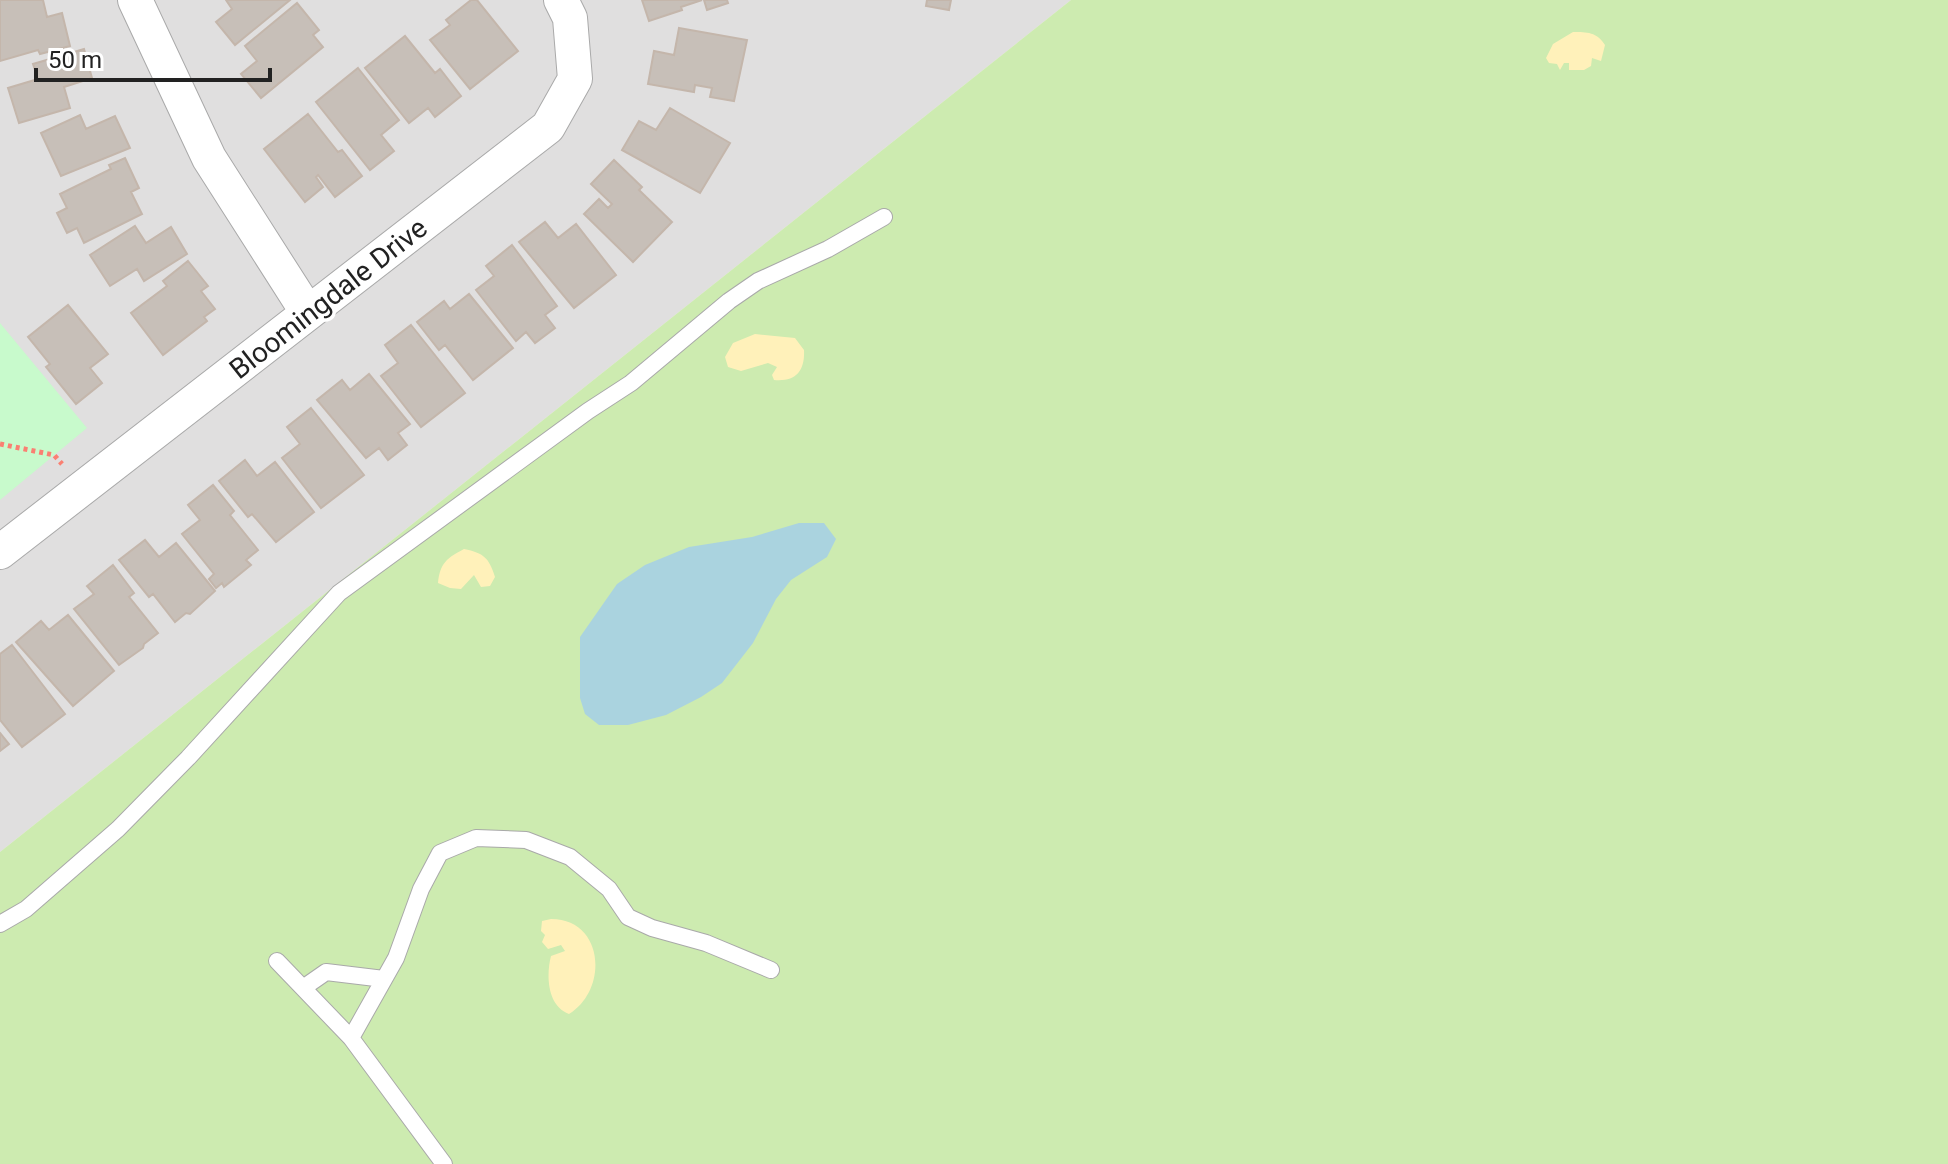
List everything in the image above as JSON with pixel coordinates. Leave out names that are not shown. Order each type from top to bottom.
[{"type":"street","points":[[135,0],[209,158],[308,313]]},
{"type":"street","name":"Bloomingdale Drive","points":[[0,552],[548,127],[575,79],[570,18],[561,0]]},
{"type":"lane","points":[[0,924],[26,909],[118,829],[188,758],[339,593],[631,383],[729,301],[758,281],[828,249],[884,217]]},
{"type":"lane","points":[[351,1038],[396,958],[421,889],[440,853],[476,838],[526,840],[570,857],[609,889],[628,917],[652,928],[706,943],[771,970]]},
{"type":"lane","points":[[277,961],[351,1038],[444,1164]]},
{"type":"lane","points":[[303,988],[326,972],[384,979]]},
{"type":"path","points":[[0,444],[54,455],[83,488]]},
{"type":"shaded area","points":[[0,0],[1071,0],[0,852]]},
{"type":"green space","points":[[1071,0],[1948,0],[1948,1164],[0,1164],[0,852]]},
{"type":"green space","points":[[0,323],[87,428],[0,500]]},
{"type":"sand","points":[[1573,32],[1599,37],[1605,45],[1601,61],[1592,58],[1591,66],[1584,70],[1569,70],[1569,63],[1564,63],[1560,70],[1557,64],[1549,63],[1546,58],[1553,44]]},
{"type":"sand","points":[[755,334],[795,338],[804,350],[803,364],[798,374],[788,379],[774,380],[772,375],[777,367],[768,363],[741,371],[728,367],[725,357],[733,343]]},
{"type":"sand","points":[[464,549],[476,552],[488,561],[495,577],[490,586],[481,587],[474,575],[461,589],[438,583],[445,562]]},
{"type":"sand","points":[[542,921],[569,922],[582,930],[591,942],[595,957],[591,989],[582,1003],[569,1014],[556,1004],[550,989],[551,956],[565,951],[561,945],[548,949],[542,942],[545,935],[541,931]]},
{"type":"water","points":[[799,523],[824,523],[836,539],[827,557],[791,580],[776,599],[753,643],[722,683],[666,715],[628,725],[599,725],[585,714],[580,698],[580,637],[617,584],[645,565],[689,547],[752,537]]},
{"type":"building","points":[[0,0],[43,0],[47,17],[62,13],[70,46],[40,54],[38,50],[0,61]]},
{"type":"building","points":[[226,0],[290,0],[235,45],[216,22],[232,9]]},
{"type":"building","points":[[471,0],[477,0],[518,51],[470,89],[430,40],[450,25],[446,20]]},
{"type":"building","points":[[642,0],[702,0],[649,21]]},
{"type":"building","points":[[704,0],[727,0],[728,3],[707,10]]},
{"type":"building","points":[[927,0],[951,0],[949,10],[926,6]]},
{"type":"building","points":[[297,3],[319,30],[313,35],[323,47],[261,98],[241,74],[257,61],[245,46]]},
{"type":"building","points":[[679,28],[747,40],[734,101],[710,97],[712,88],[695,85],[694,92],[648,84],[654,51],[674,55]]},
{"type":"building","points":[[405,36],[435,73],[440,69],[461,96],[435,117],[428,108],[409,123],[365,68]]},
{"type":"building","points":[[84,49],[92,78],[64,87],[70,108],[19,123],[8,88],[38,79],[33,64]]},
{"type":"building","points":[[358,68],[399,120],[381,135],[394,151],[370,170],[316,102]]},
{"type":"building","points":[[670,108],[730,143],[700,193],[622,150],[639,121],[656,130]]},
{"type":"building","points":[[308,114],[362,176],[335,197],[318,175],[316,177],[323,187],[305,202],[264,149]]},
{"type":"building","points":[[80,115],[86,129],[115,116],[130,148],[61,176],[41,133]]},
{"type":"building","points":[[125,158],[139,188],[131,192],[142,214],[84,243],[77,228],[67,233],[57,213],[67,208],[60,194],[111,169],[109,165]]},
{"type":"building","points":[[614,160],[672,222],[633,262],[584,214],[599,199],[608,208],[612,204],[591,184]]},
{"type":"building","points":[[545,222],[558,238],[576,224],[616,275],[574,308],[519,242]]},
{"type":"building","points":[[135,226],[146,243],[171,227],[187,254],[144,281],[137,269],[110,286],[90,255]]},
{"type":"building","points":[[512,245],[557,306],[545,315],[555,328],[535,343],[526,332],[516,341],[476,290],[494,276],[486,266]]},
{"type":"building","points":[[188,261],[208,286],[201,291],[215,309],[204,317],[207,321],[163,355],[131,313],[167,286],[163,281]]},
{"type":"building","points":[[469,294],[513,348],[473,380],[445,345],[439,350],[417,322],[444,301],[450,309]]},
{"type":"building","points":[[68,305],[108,354],[90,368],[102,383],[76,404],[46,367],[50,364],[28,337]]},
{"type":"building","points":[[411,325],[465,393],[421,427],[381,376],[398,363],[385,345]]},
{"type":"building","points":[[369,374],[410,424],[398,433],[407,445],[388,460],[379,448],[366,458],[317,400],[342,380],[350,390]]},
{"type":"building","points":[[311,408],[364,475],[321,508],[282,458],[300,444],[287,427]]},
{"type":"building","points":[[245,460],[257,476],[275,462],[314,512],[276,542],[252,514],[248,517],[219,481]]},
{"type":"building","points":[[213,485],[234,511],[230,515],[258,550],[246,560],[251,565],[224,587],[222,583],[216,588],[209,579],[214,574],[182,534],[200,520],[188,505]]},
{"type":"building","points":[[145,540],[159,557],[176,543],[215,591],[190,614],[186,613],[175,622],[153,594],[149,597],[119,560]]},
{"type":"building","points":[[113,565],[134,593],[129,597],[158,633],[119,665],[74,609],[94,594],[87,586]]},
{"type":"building","points":[[68,615],[114,671],[73,706],[16,642],[41,621],[49,630]]},
{"type":"building","points":[[12,645],[65,714],[22,747],[0,720],[0,654]]},
{"type":"building","points":[[0,733],[9,744],[0,751]]}]
